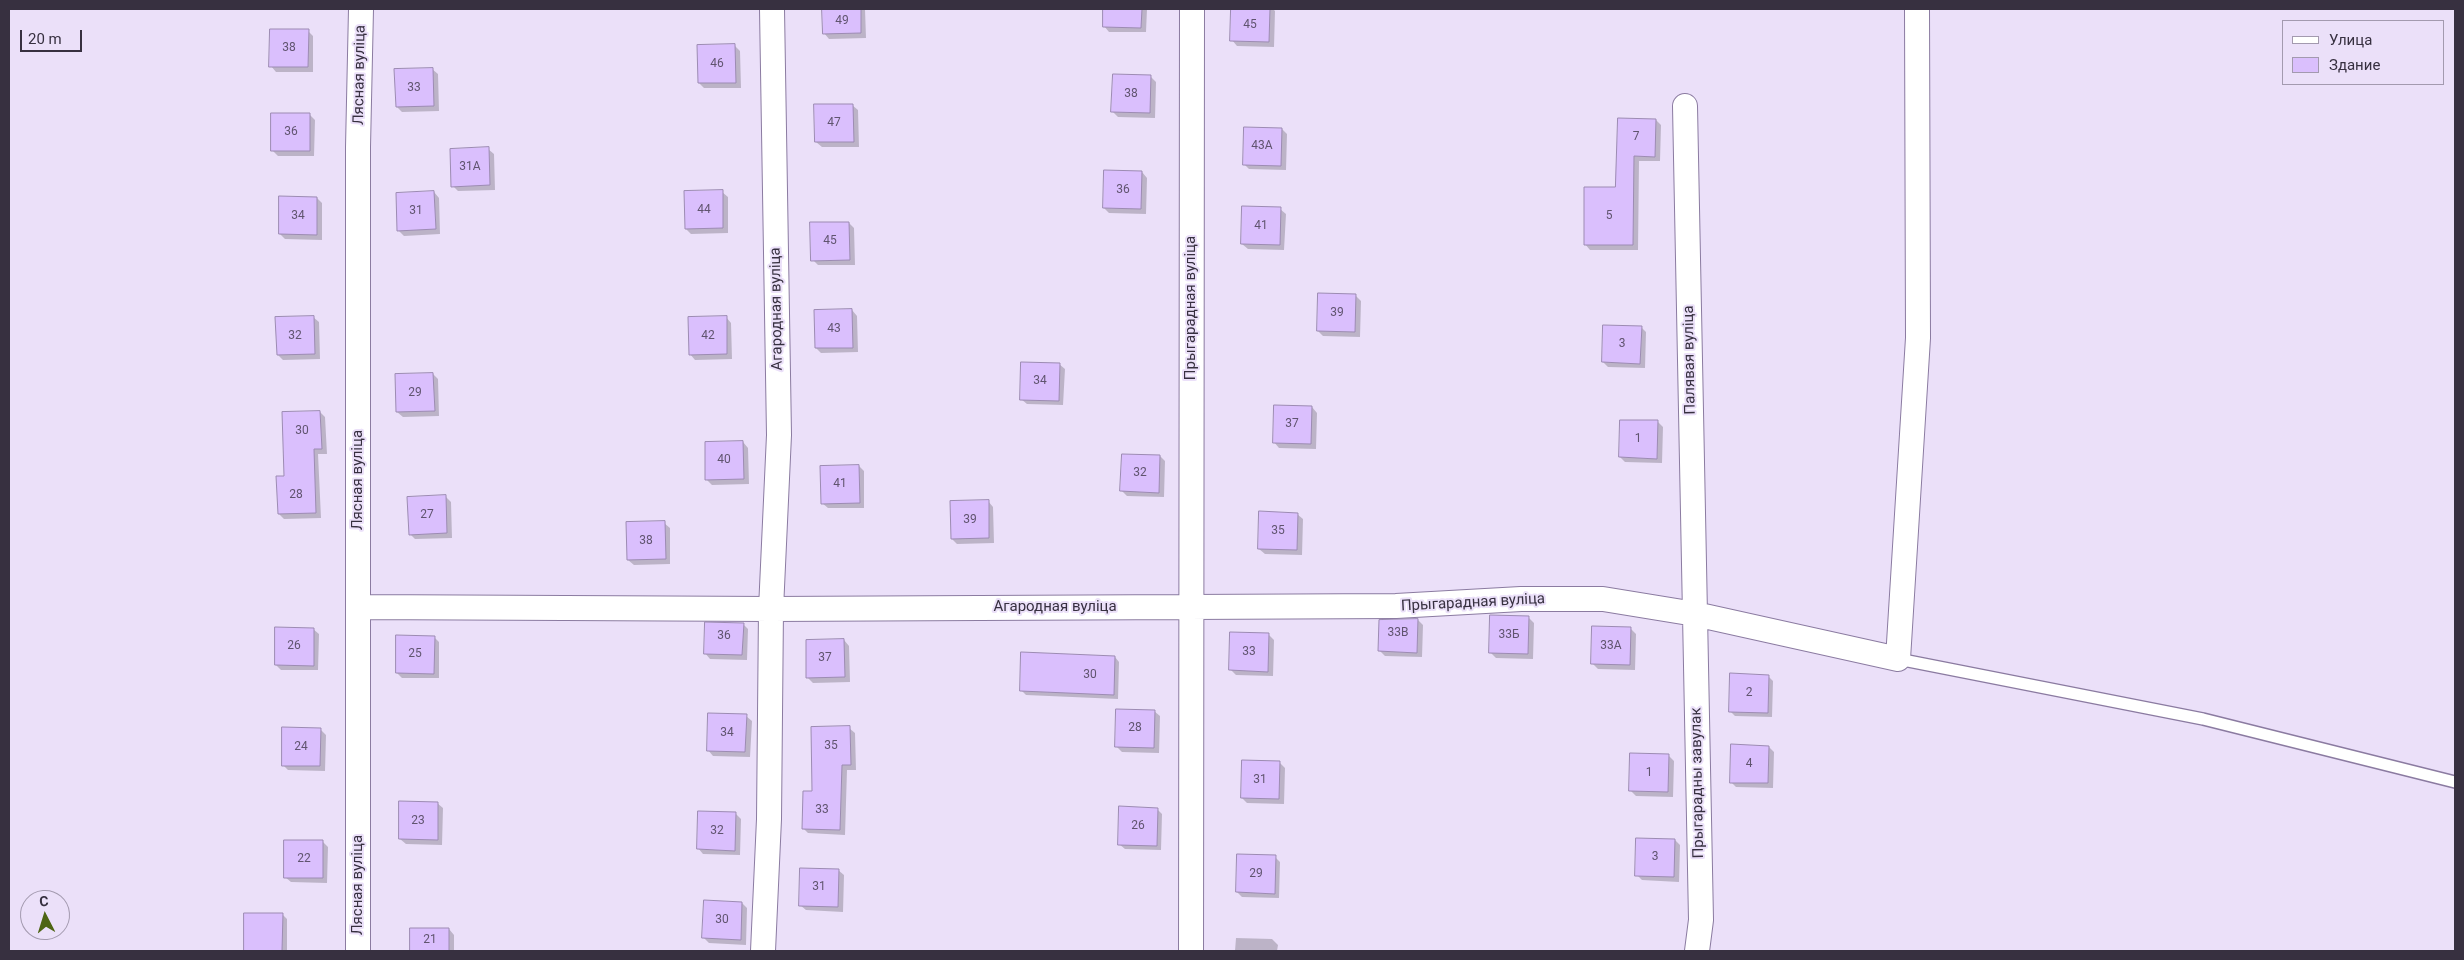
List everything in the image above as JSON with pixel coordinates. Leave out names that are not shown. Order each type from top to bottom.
[{"type":"street","name":"Лясная вуліца","points":[[358,951],[361,9]]},
{"type":"street","name":"Агародная вуліца","points":[[763,951],[769,820],[771,609],[779,435],[772,9]]},
{"type":"street","name":"Прыгарадная вуліца","points":[[1191,951],[1192,9]]},
{"type":"street","points":[[1898,659],[1918,338],[1917,9]]},
{"type":"street","name":"Палявая вуліца","points":[[1685,106],[1695,614]]},
{"type":"street","name":"Прыгарадная вуліца","points":[[1190,606],[1396,606],[1521,599],[1603,599],[1695,614],[1898,659]]},
{"type":"street","name":"Агародная вуліца","points":[[771,609],[1190,606]]},
{"type":"street","points":[[358,608],[771,609]]},
{"type":"street","name":"Прыгарадны завулак","points":[[1695,614],[1701,920],[1697,951]]},
{"type":"lane","points":[[1898,659],[2202,719],[2455,782]]},
{"type":"building","points":[[822,9],[861,9],[861,33],[823,34]]},
{"type":"building","points":[[1103,9],[1142,9],[1141,28],[1103,27]]},
{"type":"building","points":[[1231,9],[1270,9],[1269,42],[1230,41]]},
{"type":"building","points":[[270,29],[309,29],[308,67],[269,67]]},
{"type":"building","points":[[735,44],[736,83],[698,83],[697,45]]},
{"type":"building","points":[[433,68],[434,106],[396,107],[394,69]]},
{"type":"building","points":[[1113,74],[1151,75],[1150,113],[1111,112]]},
{"type":"building","points":[[814,104],[853,104],[854,142],[815,142]]},
{"type":"building","points":[[271,113],[310,113],[310,151],[271,151]]},
{"type":"building","points":[[1618,118],[1656,119],[1655,157],[1634,156],[1633,245],[1584,245],[1584,187],[1615,187]]},
{"type":"building","points":[[1244,127],[1282,128],[1281,166],[1243,165]]},
{"type":"building","points":[[489,147],[490,185],[451,187],[450,149]]},
{"type":"building","points":[[1104,170],[1142,171],[1141,209],[1103,208]]},
{"type":"building","points":[[723,190],[723,228],[685,229],[684,191]]},
{"type":"building","points":[[434,191],[436,229],[397,231],[396,193]]},
{"type":"building","points":[[279,196],[317,197],[317,235],[279,234]]},
{"type":"building","points":[[1242,206],[1281,207],[1280,245],[1241,244]]},
{"type":"building","points":[[810,222],[849,222],[850,260],[811,261]]},
{"type":"building","points":[[1318,293],[1356,294],[1355,332],[1317,331]]},
{"type":"building","points":[[852,309],[853,348],[815,348],[814,310]]},
{"type":"building","points":[[314,316],[315,354],[277,355],[275,317]]},
{"type":"building","points":[[727,316],[727,354],[689,355],[688,317]]},
{"type":"building","points":[[1603,325],[1642,326],[1640,364],[1602,362]]},
{"type":"building","points":[[1021,362],[1060,363],[1059,401],[1020,400]]},
{"type":"building","points":[[433,373],[435,411],[396,412],[395,374]]},
{"type":"building","points":[[1274,405],[1312,406],[1311,444],[1273,443]]},
{"type":"building","points":[[320,411],[322,449],[314,449],[316,513],[278,514],[276,476],[284,476],[282,412]]},
{"type":"building","points":[[1620,420],[1658,420],[1657,459],[1619,457]]},
{"type":"building","points":[[743,441],[744,479],[705,480],[705,442]]},
{"type":"building","points":[[1122,454],[1160,455],[1159,493],[1120,491]]},
{"type":"building","points":[[859,465],[860,503],[821,504],[820,466]]},
{"type":"building","points":[[446,495],[447,533],[409,535],[407,497]]},
{"type":"building","points":[[989,500],[989,538],[951,539],[950,501]]},
{"type":"building","points":[[1259,511],[1298,513],[1297,550],[1258,549]]},
{"type":"building","points":[[665,521],[666,559],[627,560],[626,522]]},
{"type":"building","points":[[1490,615],[1529,616],[1528,654],[1489,653]]},
{"type":"building","points":[[1418,619],[1417,653],[1378,651],[1379,620]]},
{"type":"building","points":[[705,622],[744,623],[742,655],[704,654]]},
{"type":"building","points":[[1592,626],[1631,627],[1630,665],[1591,664]]},
{"type":"building","points":[[275,627],[314,628],[314,666],[275,665]]},
{"type":"building","points":[[1230,632],[1269,633],[1268,672],[1229,670]]},
{"type":"building","points":[[396,635],[435,636],[434,674],[396,673]]},
{"type":"building","points":[[844,639],[845,677],[806,678],[806,640]]},
{"type":"building","points":[[1021,652],[1115,656],[1114,695],[1020,691]]},
{"type":"building","points":[[1730,673],[1769,675],[1768,713],[1729,712]]},
{"type":"building","points":[[1116,709],[1155,710],[1154,748],[1115,747]]},
{"type":"building","points":[[708,713],[747,714],[745,752],[707,751]]},
{"type":"building","points":[[850,726],[851,765],[842,765],[840,830],[802,829],[803,791],[812,791],[811,727]]},
{"type":"building","points":[[282,727],[321,728],[320,766],[282,766]]},
{"type":"building","points":[[1731,744],[1769,746],[1768,783],[1730,783]]},
{"type":"building","points":[[1630,753],[1669,754],[1668,792],[1629,791]]},
{"type":"building","points":[[1242,760],[1280,761],[1279,799],[1241,798]]},
{"type":"building","points":[[399,801],[438,802],[438,840],[399,839]]},
{"type":"building","points":[[1119,806],[1158,808],[1157,846],[1118,845]]},
{"type":"building","points":[[698,811],[736,812],[735,851],[697,849]]},
{"type":"building","points":[[1636,838],[1675,839],[1674,877],[1635,876]]},
{"type":"building","points":[[284,840],[323,840],[323,878],[284,878]]},
{"type":"building","points":[[1237,854],[1276,855],[1275,894],[1236,892]]},
{"type":"building","points":[[800,868],[839,869],[838,907],[799,906]]},
{"type":"building","points":[[704,900],[742,902],[741,940],[702,938]]},
{"type":"building","points":[[244,913],[283,913],[282,951],[244,951]]},
{"type":"building","points":[[410,928],[449,928],[449,951],[410,951]]}]
